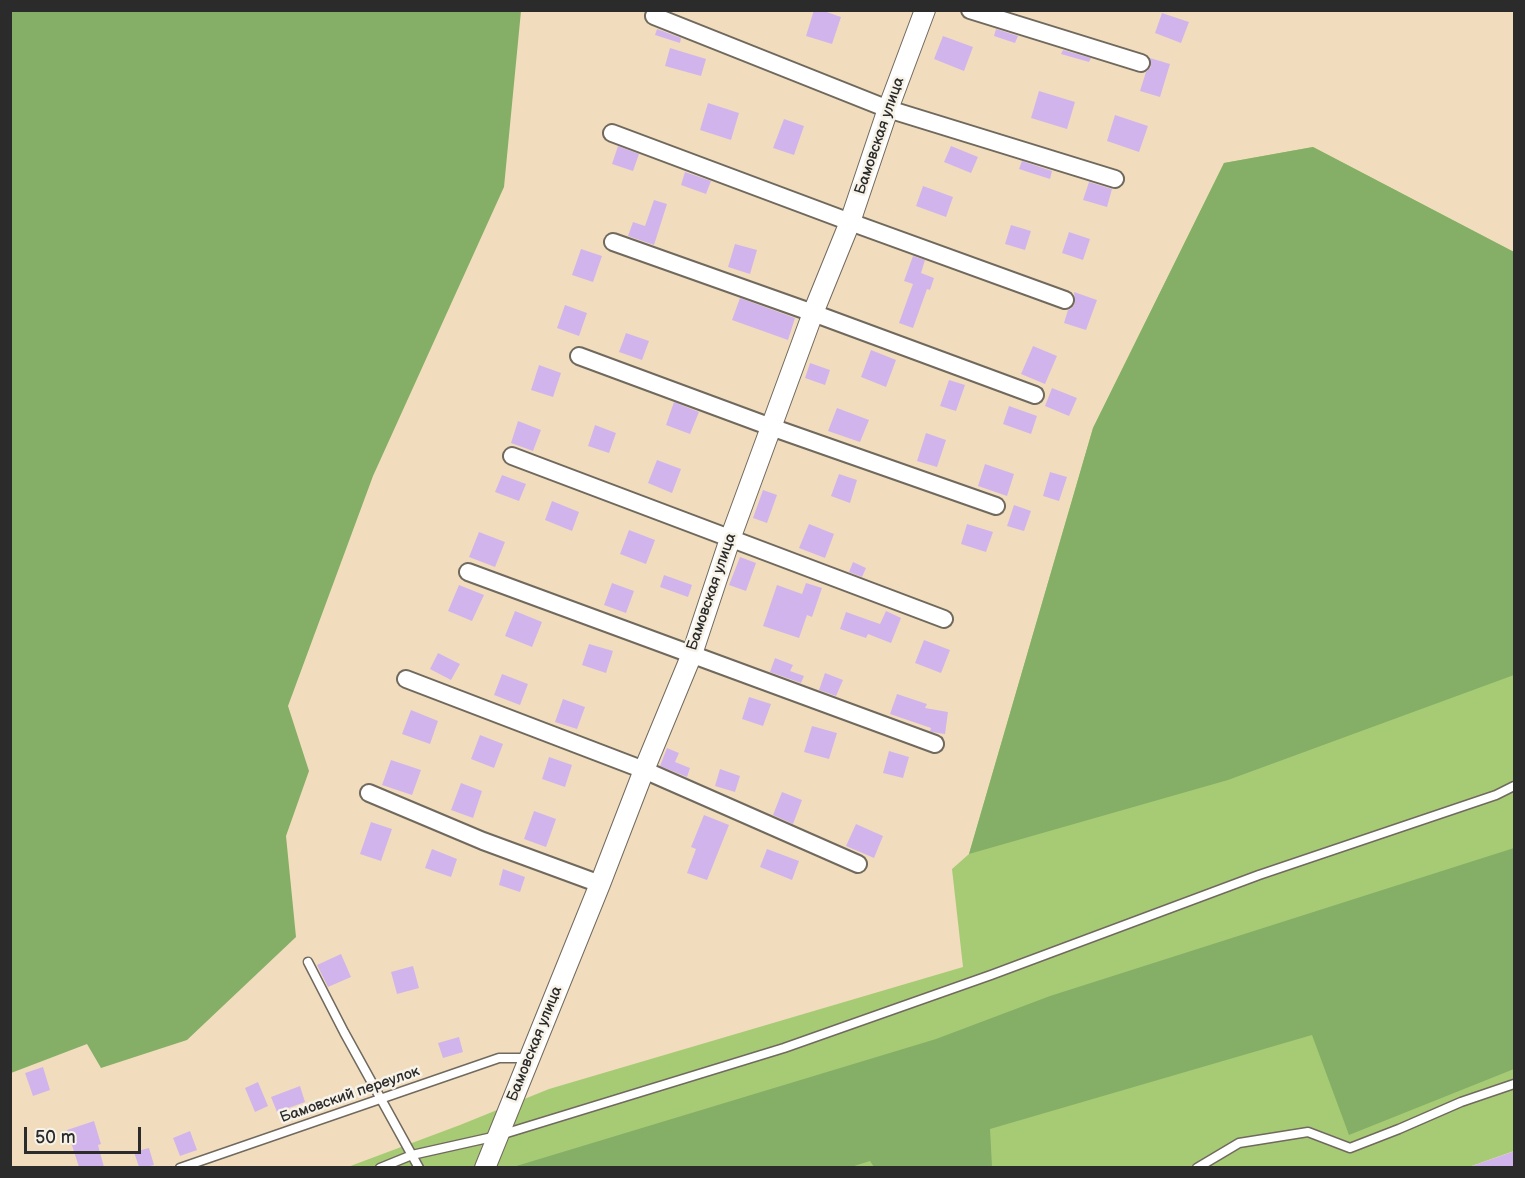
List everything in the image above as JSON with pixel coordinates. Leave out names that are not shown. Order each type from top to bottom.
[{"type":"street","name":"Бамовская улица","points":[[485,1167],[692,654],[730,539],[813,313],[850,222],[888,109],[925,10]]},
{"type":"street","points":[[970,10],[1141,63]]},
{"type":"street","points":[[654,16],[888,109],[1115,179]]},
{"type":"street","points":[[612,133],[1065,300]]},
{"type":"street","points":[[613,242],[1035,395]]},
{"type":"street","points":[[579,356],[771,427],[996,506]]},
{"type":"street","points":[[512,456],[944,619]]},
{"type":"street","points":[[468,572],[935,744]]},
{"type":"street","points":[[406,679],[644,770],[858,864]]},
{"type":"street","points":[[369,793],[483,841],[600,884]]},
{"type":"lane","points":[[380,1167],[412,1155],[497,1137],[784,1048],[991,975],[1259,875],[1496,795],[1515,786]]},
{"type":"lane","points":[[308,962],[380,1099],[419,1167]]},
{"type":"lane","name":"Бамовский переулок","points":[[180,1167],[499,1058],[530,1058]]},
{"type":"lane","points":[[1197,1167],[1239,1143],[1308,1132],[1350,1148],[1461,1102],[1515,1084]]},
{"type":"green space","points":[[11,10],[521,11],[504,187],[373,476],[288,706],[309,771],[286,836],[296,937],[187,1040],[101,1068],[87,1044],[11,1073]]},
{"type":"green space","points":[[1313,147],[1514,252],[1514,1151],[1466,1168],[345,1168],[549,1089],[963,967],[952,869],[969,854],[1093,428],[1224,163]]},
{"type":"green space","points":[[1313,147],[1514,252],[1514,675],[1228,780],[969,854],[1093,428],[1224,163]]},
{"type":"green space","points":[[1514,848],[1514,1069],[1349,1135],[1312,1035],[990,1129],[992,1167],[874,1167],[870,1161],[848,1168],[513,1167],[936,1039],[1050,996]]},
{"type":"building","points":[[814,10],[841,17],[832,44],[806,36]]},
{"type":"building","points":[[1162,13],[1189,22],[1181,43],[1155,33]]},
{"type":"building","points":[[657,29],[681,38],[680,43],[655,35]]},
{"type":"building","points":[[996,29],[1018,36],[1015,43],[994,36]]},
{"type":"building","points":[[943,36],[973,47],[964,71],[934,59]]},
{"type":"building","points":[[670,48],[706,59],[701,76],[665,66]]},
{"type":"building","points":[[1063,50],[1091,58],[1089,62],[1061,54]]},
{"type":"building","points":[[1150,58],[1170,64],[1160,97],[1140,91],[1146,72],[1151,67]]},
{"type":"building","points":[[1039,91],[1075,102],[1067,129],[1031,118]]},
{"type":"building","points":[[708,103],[739,113],[731,140],[700,130]]},
{"type":"building","points":[[1115,115],[1148,126],[1139,152],[1107,141]]},
{"type":"building","points":[[784,119],[804,126],[794,155],[773,148]]},
{"type":"building","points":[[618,146],[639,154],[633,171],[612,164]]},
{"type":"building","points":[[951,146],[978,157],[971,173],[944,162]]},
{"type":"building","points":[[1022,161],[1052,171],[1050,179],[1019,169]]},
{"type":"building","points":[[685,172],[711,181],[706,194],[681,185]]},
{"type":"building","points":[[1089,182],[1112,189],[1107,207],[1083,200]]},
{"type":"building","points":[[923,186],[953,197],[946,217],[916,206]]},
{"type":"building","points":[[654,200],[667,204],[654,245],[628,236],[633,222],[645,226]]},
{"type":"building","points":[[1011,225],[1031,231],[1025,250],[1005,244]]},
{"type":"building","points":[[1069,232],[1090,239],[1083,260],[1062,253]]},
{"type":"building","points":[[735,244],[757,250],[750,274],[728,267]]},
{"type":"building","points":[[581,249],[602,256],[593,282],[572,275]]},
{"type":"building","points":[[913,256],[925,260],[921,273],[934,278],[930,290],[927,289],[913,328],[899,323],[913,284],[904,281]]},
{"type":"building","points":[[1074,292],[1097,300],[1086,330],[1064,323],[1068,310],[1075,303]]},
{"type":"building","points":[[740,298],[795,318],[788,340],[732,320]]},
{"type":"building","points":[[565,305],[587,313],[579,336],[557,328]]},
{"type":"building","points":[[626,333],[649,341],[642,360],[619,352]]},
{"type":"building","points":[[1033,346],[1057,356],[1045,384],[1021,374]]},
{"type":"building","points":[[871,350],[896,360],[886,387],[861,377]]},
{"type":"building","points":[[810,363],[830,370],[825,385],[805,378]]},
{"type":"building","points":[[539,365],[561,373],[553,397],[531,390]]},
{"type":"building","points":[[949,380],[965,385],[956,411],[940,406]]},
{"type":"building","points":[[1052,388],[1077,398],[1069,416],[1045,406]]},
{"type":"building","points":[[674,402],[699,412],[690,434],[666,425]]},
{"type":"building","points":[[1009,406],[1037,416],[1031,434],[1003,424]]},
{"type":"building","points":[[837,408],[869,420],[860,442],[828,431]]},
{"type":"building","points":[[518,421],[541,430],[533,451],[511,443]]},
{"type":"building","points":[[595,425],[616,433],[609,453],[588,446]]},
{"type":"building","points":[[926,433],[946,440],[937,467],[917,461]]},
{"type":"building","points":[[657,460],[681,469],[672,493],[648,483]]},
{"type":"building","points":[[985,464],[1014,474],[1007,496],[978,486]]},
{"type":"building","points":[[1050,472],[1067,477],[1059,501],[1043,496]]},
{"type":"building","points":[[839,474],[857,480],[850,503],[831,496]]},
{"type":"building","points":[[502,475],[526,484],[519,501],[495,492]]},
{"type":"building","points":[[763,490],[777,495],[767,523],[753,518]]},
{"type":"building","points":[[552,501],[579,512],[572,531],[545,520]]},
{"type":"building","points":[[1014,505],[1031,511],[1024,531],[1007,526]]},
{"type":"building","points":[[809,524],[834,534],[825,558],[799,548]]},
{"type":"building","points":[[967,524],[993,532],[986,552],[961,544]]},
{"type":"building","points":[[629,530],[655,540],[646,564],[620,554]]},
{"type":"building","points":[[479,532],[505,542],[495,567],[469,557]]},
{"type":"building","points":[[740,557],[756,563],[746,591],[729,585]]},
{"type":"building","points":[[853,562],[866,568],[862,577],[849,572]]},
{"type":"building","points":[[664,575],[692,585],[688,597],[660,587]]},
{"type":"building","points":[[612,583],[634,591],[626,613],[604,605]]},
{"type":"building","points":[[806,583],[822,588],[812,617],[807,615],[799,638],[763,626],[777,585],[802,594]]},
{"type":"building","points":[[459,585],[484,595],[472,621],[448,611]]},
{"type":"building","points":[[515,611],[542,622],[532,647],[505,636]]},
{"type":"building","points":[[886,611],[901,618],[891,643],[868,634],[866,638],[840,629],[846,612],[880,624]]},
{"type":"building","points":[[924,640],[950,650],[941,673],[915,663]]},
{"type":"building","points":[[589,644],[613,651],[606,673],[582,665]]},
{"type":"building","points":[[438,653],[460,664],[451,680],[430,669]]},
{"type":"building","points":[[775,658],[793,665],[790,671],[804,676],[801,683],[770,672]]},
{"type":"building","points":[[825,673],[843,680],[836,696],[819,690]]},
{"type":"building","points":[[502,674],[528,684],[520,705],[494,695]]},
{"type":"building","points":[[897,694],[927,704],[925,708],[948,712],[945,734],[932,732],[931,728],[890,714]]},
{"type":"building","points":[[749,697],[771,704],[763,726],[742,719]]},
{"type":"building","points":[[563,699],[585,707],[577,729],[555,722]]},
{"type":"building","points":[[411,710],[438,721],[430,744],[402,734]]},
{"type":"building","points":[[812,726],[837,733],[829,759],[804,752]]},
{"type":"building","points":[[480,735],[503,744],[494,768],[471,759]]},
{"type":"building","points":[[667,748],[679,753],[675,762],[690,768],[687,777],[660,766]]},
{"type":"building","points":[[889,751],[909,757],[903,778],[883,773]]},
{"type":"building","points":[[549,757],[572,765],[565,787],[542,779]]},
{"type":"building","points":[[391,760],[421,770],[412,795],[382,785]]},
{"type":"building","points":[[720,769],[740,776],[735,792],[715,786]]},
{"type":"building","points":[[461,783],[482,791],[473,818],[451,810]]},
{"type":"building","points":[[782,792],[802,800],[793,824],[773,815]]},
{"type":"building","points":[[534,811],[556,819],[546,847],[524,839]]},
{"type":"building","points":[[704,815],[729,825],[707,880],[687,873],[696,849],[691,847]]},
{"type":"building","points":[[371,822],[392,829],[381,861],[360,854]]},
{"type":"building","points":[[856,824],[883,836],[874,858],[846,846]]},
{"type":"building","points":[[432,849],[457,859],[451,877],[425,868]]},
{"type":"building","points":[[767,849],[799,861],[792,880],[760,867]]},
{"type":"building","points":[[503,869],[525,877],[520,892],[499,885]]},
{"type":"building","points":[[341,954],[351,977],[328,987],[317,965]]},
{"type":"building","points":[[413,966],[419,988],[397,994],[391,972]]},
{"type":"building","points":[[459,1037],[463,1052],[443,1058],[438,1043]]},
{"type":"building","points":[[43,1067],[50,1090],[33,1096],[25,1073]]},
{"type":"building","points":[[258,1082],[268,1106],[255,1112],[245,1088]]},
{"type":"building","points":[[300,1086],[305,1102],[277,1112],[271,1097]]},
{"type":"building","points":[[94,1121],[101,1144],[98,1145],[104,1167],[79,1167],[67,1130]]},
{"type":"building","points":[[190,1131],[197,1150],[180,1156],[173,1138]]},
{"type":"building","points":[[149,1148],[154,1165],[139,1167],[134,1152]]},
{"type":"building","points":[[1515,1151],[1515,1167],[1472,1167],[1472,1166]]}]
